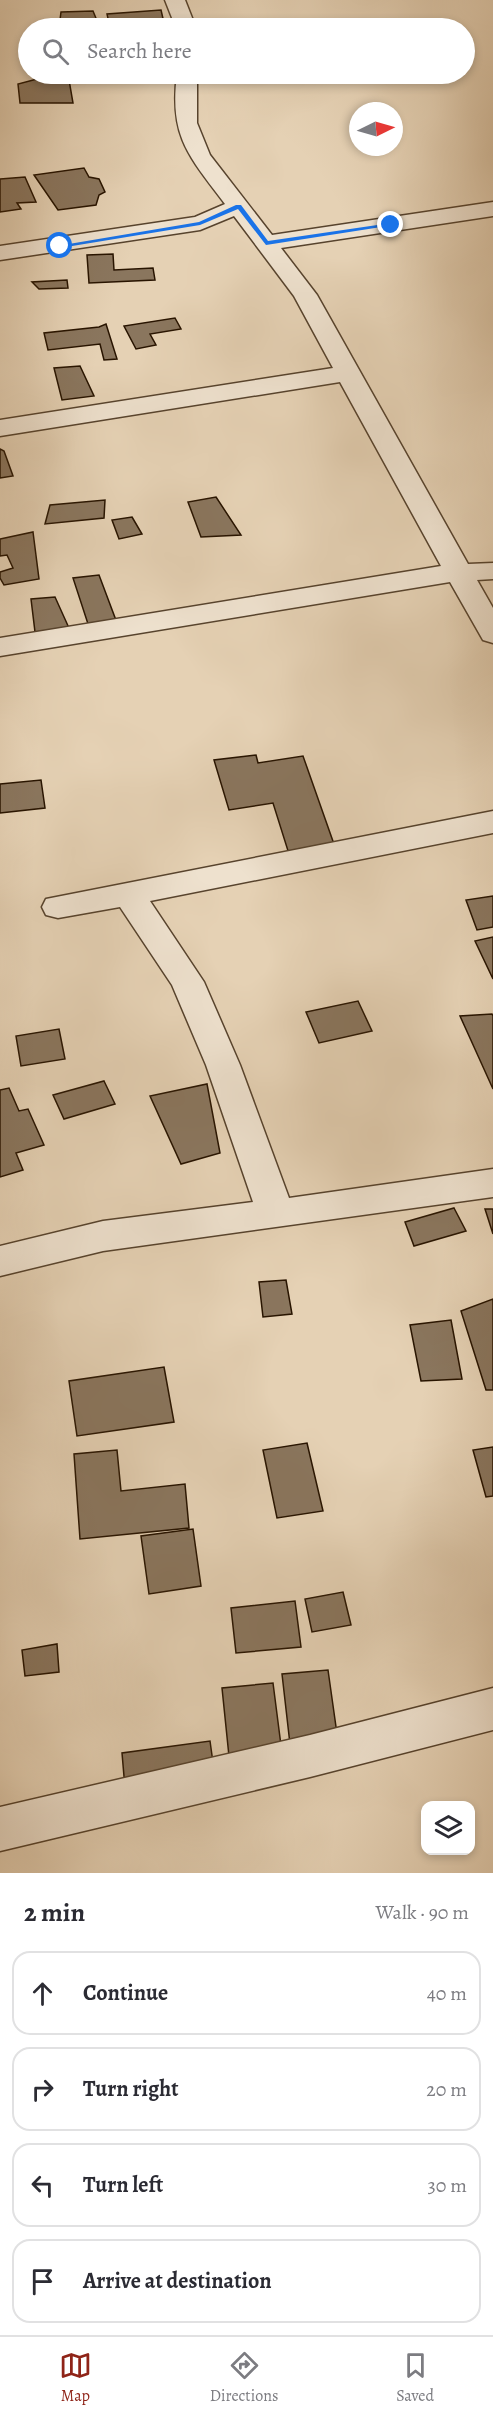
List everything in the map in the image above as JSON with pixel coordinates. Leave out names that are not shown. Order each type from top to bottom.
[{"type":"street","points":[[175,0],[182,18]]},
{"type":"street","points":[[186,84],[186,123],[200,156],[305,295],[493,634]]},
{"type":"street","points":[[0,253],[147,233],[200,223],[239,206]]},
{"type":"street","points":[[266,243],[493,209]]},
{"type":"street","points":[[0,428],[347,373]]},
{"type":"street","points":[[0,647],[459,571],[493,571]]},
{"type":"street","points":[[58,907],[365,849],[493,822]]},
{"type":"street","points":[[128,894],[187,982],[223,1065],[276,1214]]},
{"type":"street","points":[[0,1261],[103,1236],[493,1183]]},
{"type":"street","points":[[0,1829],[493,1710]]},
{"type":"building","points":[[161,10],[163,18],[108,18],[107,14]]},
{"type":"building","points":[[93,11],[96,18],[60,18],[61,12]]},
{"type":"building","points":[[18,84],[70,84],[73,103],[20,103]]},
{"type":"building","points":[[84,168],[89,177],[99,179],[105,192],[99,195],[96,205],[58,210],[34,175]]},
{"type":"building","points":[[25,177],[36,202],[17,203],[21,209],[0,212],[0,179]]},
{"type":"building","points":[[113,254],[114,270],[153,268],[155,280],[89,283],[87,255]]},
{"type":"building","points":[[67,280],[68,288],[39,289],[32,282]]},
{"type":"building","points":[[175,318],[181,329],[150,334],[156,345],[136,349],[124,326]]},
{"type":"building","points":[[106,324],[117,359],[104,360],[100,344],[48,350],[44,333],[99,327]]},
{"type":"building","points":[[80,366],[94,396],[62,400],[54,368]]},
{"type":"building","points":[[0,449],[4,451],[13,476],[0,478]]},
{"type":"building","points":[[216,497],[241,535],[201,537],[188,502]]},
{"type":"building","points":[[105,500],[104,518],[45,524],[50,505]]},
{"type":"building","points":[[132,517],[142,534],[119,539],[112,520]]},
{"type":"building","points":[[33,532],[39,579],[4,585],[0,572],[13,568],[7,555],[0,556],[0,539]]},
{"type":"building","points":[[99,575],[117,623],[89,627],[73,578]]},
{"type":"building","points":[[55,597],[69,628],[35,632],[31,599]]},
{"type":"building","points":[[256,755],[258,763],[303,756],[335,847],[289,854],[273,803],[229,810],[214,760]]},
{"type":"building","points":[[41,780],[45,808],[0,813],[0,784]]},
{"type":"building","points":[[493,896],[493,927],[477,930],[466,900]]},
{"type":"building","points":[[493,937],[493,979],[475,941]]},
{"type":"building","points":[[358,1001],[372,1031],[319,1043],[306,1012]]},
{"type":"building","points":[[492,1014],[493,1016],[493,1089],[460,1016]]},
{"type":"building","points":[[59,1029],[65,1059],[21,1066],[16,1036]]},
{"type":"building","points":[[104,1081],[115,1104],[64,1119],[53,1095]]},
{"type":"building","points":[[207,1084],[220,1153],[181,1164],[150,1096]]},
{"type":"building","points":[[9,1088],[19,1111],[28,1109],[44,1145],[16,1153],[23,1170],[0,1177],[0,1090]]},
{"type":"building","points":[[454,1208],[466,1231],[414,1246],[405,1222]]},
{"type":"building","points":[[485,1209],[493,1209],[493,1234]]},
{"type":"building","points":[[286,1280],[292,1314],[263,1317],[259,1282]]},
{"type":"building","points":[[493,1299],[493,1390],[486,1390],[461,1311]]},
{"type":"building","points":[[451,1320],[462,1379],[421,1381],[410,1325]]},
{"type":"building","points":[[164,1367],[174,1422],[77,1436],[69,1381]]},
{"type":"building","points":[[307,1443],[323,1511],[277,1518],[263,1450]]},
{"type":"building","points":[[493,1447],[493,1496],[486,1497],[473,1450]]},
{"type":"building","points":[[117,1450],[121,1491],[185,1484],[189,1528],[80,1539],[74,1454]]},
{"type":"building","points":[[193,1529],[201,1586],[149,1594],[141,1536]]},
{"type":"building","points":[[343,1592],[351,1625],[312,1632],[305,1599]]},
{"type":"building","points":[[295,1601],[301,1647],[236,1653],[231,1608]]},
{"type":"building","points":[[57,1644],[59,1672],[25,1676],[22,1650]]},
{"type":"building","points":[[328,1670],[339,1748],[291,1753],[282,1674]]},
{"type":"building","points":[[273,1683],[283,1761],[230,1766],[222,1688]]},
{"type":"building","points":[[210,1741],[215,1777],[125,1788],[122,1753]]},
{"type":"route","points":[[60,246],[200,223],[239,206],[266,243],[391,225]]}]
